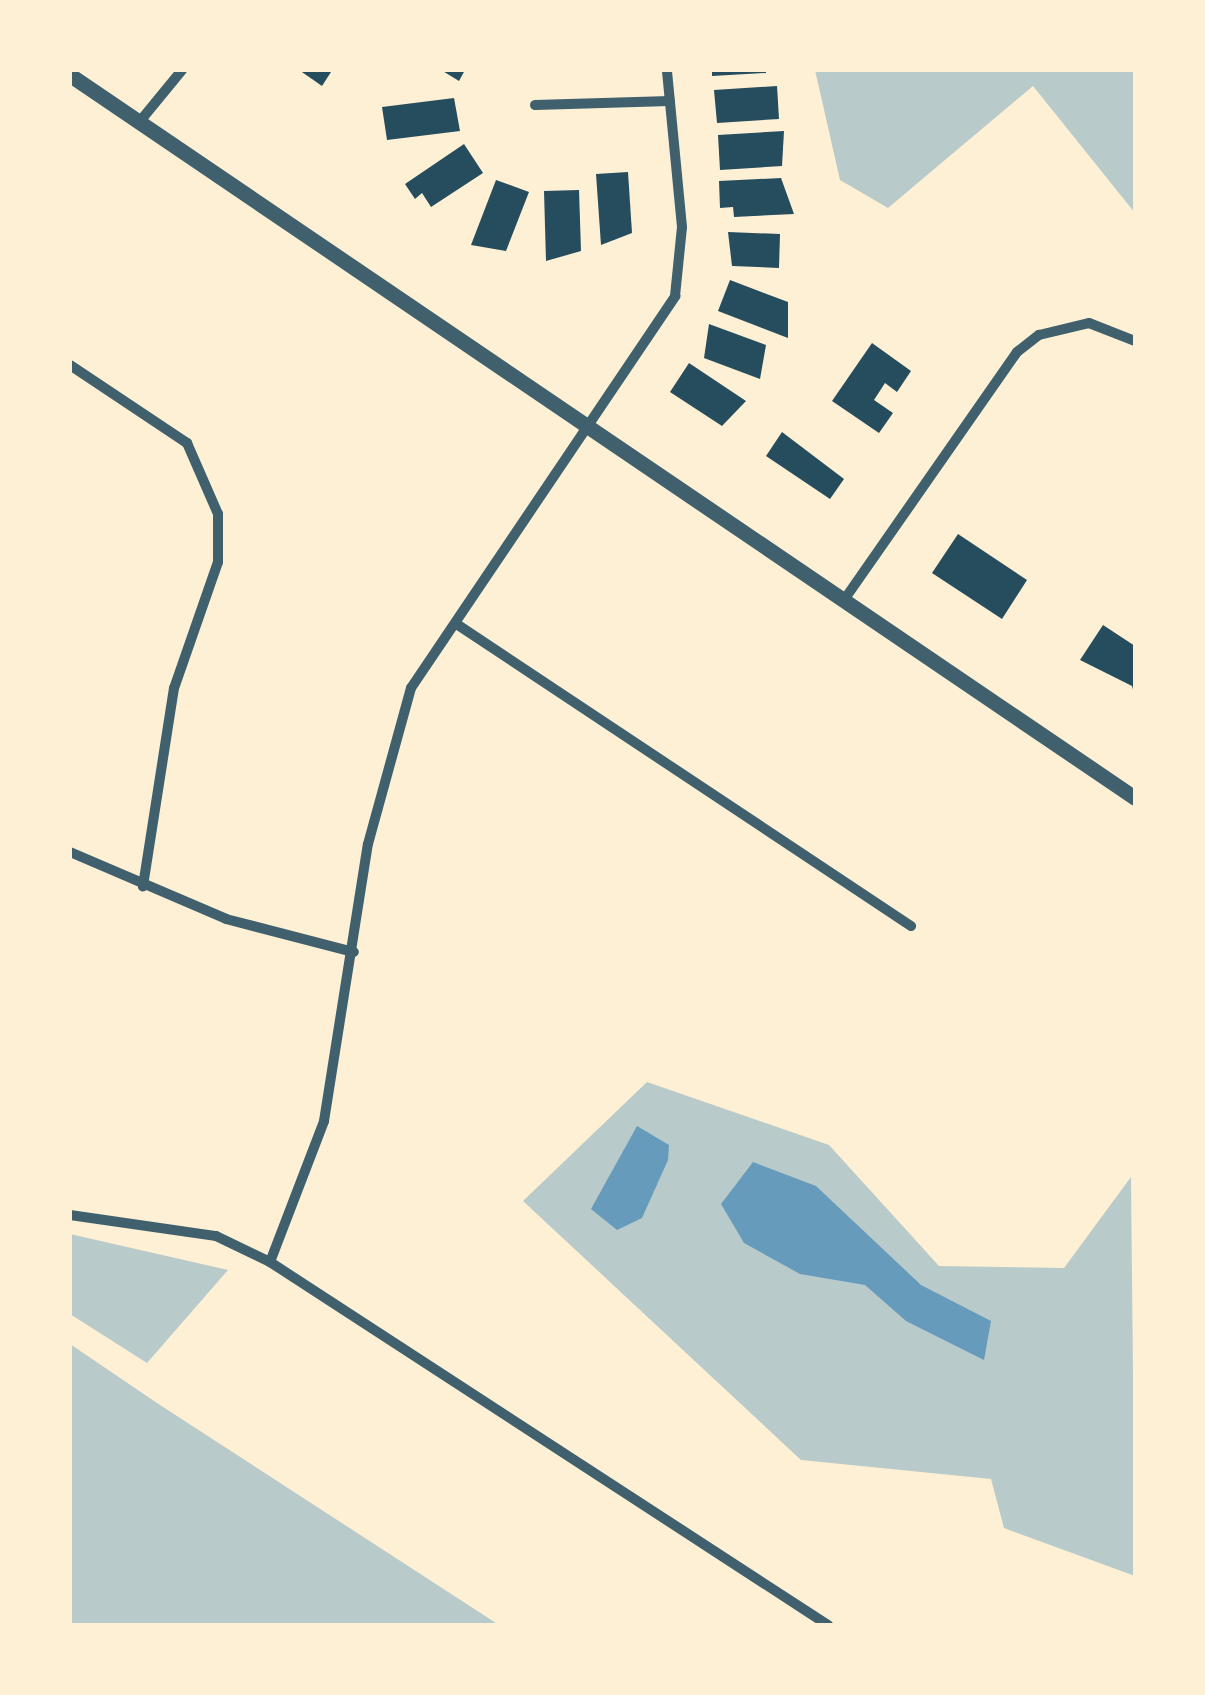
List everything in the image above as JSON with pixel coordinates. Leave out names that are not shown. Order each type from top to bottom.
[{"type":"street","points":[[141,120],[182,70]]},
{"type":"street","points":[[270,1262],[324,1121],[391,747],[411,688],[458,625],[675,296],[682,227],[667,70]]},
{"type":"street","points":[[70,75],[141,120],[586,432],[844,600],[1135,798]]},
{"type":"street","points":[[535,105],[670,101]]},
{"type":"street","points":[[844,600],[1017,352],[1039,335],[1088,324],[1135,341]]},
{"type":"street","points":[[70,365],[188,443],[218,514],[218,562],[174,688],[143,887]]},
{"type":"street","points":[[458,625],[911,926]]},
{"type":"street","points":[[70,852],[143,887],[354,952]]},
{"type":"street","points":[[70,1215],[216,1236],[270,1262],[828,1625]]},
{"type":"shaded area","points":[[815,70],[1135,70],[1135,213],[1033,86],[888,208],[840,180]]},
{"type":"shaded area","points":[[647,1082],[829,1145],[939,1266],[1064,1268],[1131,1177],[1135,1576],[1004,1528],[991,1479],[801,1460],[523,1201]]},
{"type":"shaded area","points":[[70,1234],[228,1270],[147,1363],[70,1314]]},
{"type":"shaded area","points":[[70,1344],[157,1403],[499,1625],[70,1625]]},
{"type":"water","points":[[637,1126],[669,1145],[668,1160],[642,1218],[617,1230],[591,1209]]},
{"type":"water","points":[[753,1162],[816,1186],[921,1285],[991,1321],[984,1360],[906,1321],[865,1285],[800,1274],[744,1243],[721,1204]]},
{"type":"building","points":[[299,70],[328,70],[331,72],[322,86]]},
{"type":"building","points":[[441,70],[465,70],[459,81]]},
{"type":"building","points":[[712,70],[766,70],[766,73],[712,76]]},
{"type":"building","points":[[777,86],[779,119],[717,123],[714,90]]},
{"type":"building","points":[[454,98],[460,131],[387,140],[382,107]]},
{"type":"building","points":[[784,131],[782,166],[720,170],[718,135]]},
{"type":"building","points":[[464,144],[483,173],[431,207],[422,193],[415,199],[405,184]]},
{"type":"building","points":[[628,172],[632,233],[601,245],[596,174]]},
{"type":"building","points":[[781,178],[794,214],[734,217],[733,207],[720,208],[719,181]]},
{"type":"building","points":[[496,180],[529,192],[506,251],[471,245]]},
{"type":"building","points":[[579,190],[581,251],[546,261],[544,191]]},
{"type":"building","points":[[728,232],[780,234],[779,268],[732,266]]},
{"type":"building","points":[[730,280],[788,302],[788,338],[718,311]]},
{"type":"building","points":[[709,324],[766,345],[760,379],[704,358]]},
{"type":"building","points":[[872,343],[911,371],[897,392],[885,383],[874,400],[893,413],[879,433],[832,401]]},
{"type":"building","points":[[689,363],[746,401],[722,426],[670,392]]},
{"type":"building","points":[[782,432],[844,479],[830,499],[766,456]]},
{"type":"building","points":[[958,534],[1027,580],[1002,619],[932,573]]},
{"type":"building","points":[[1103,625],[1135,646],[1135,697],[1132,686],[1080,660]]}]
